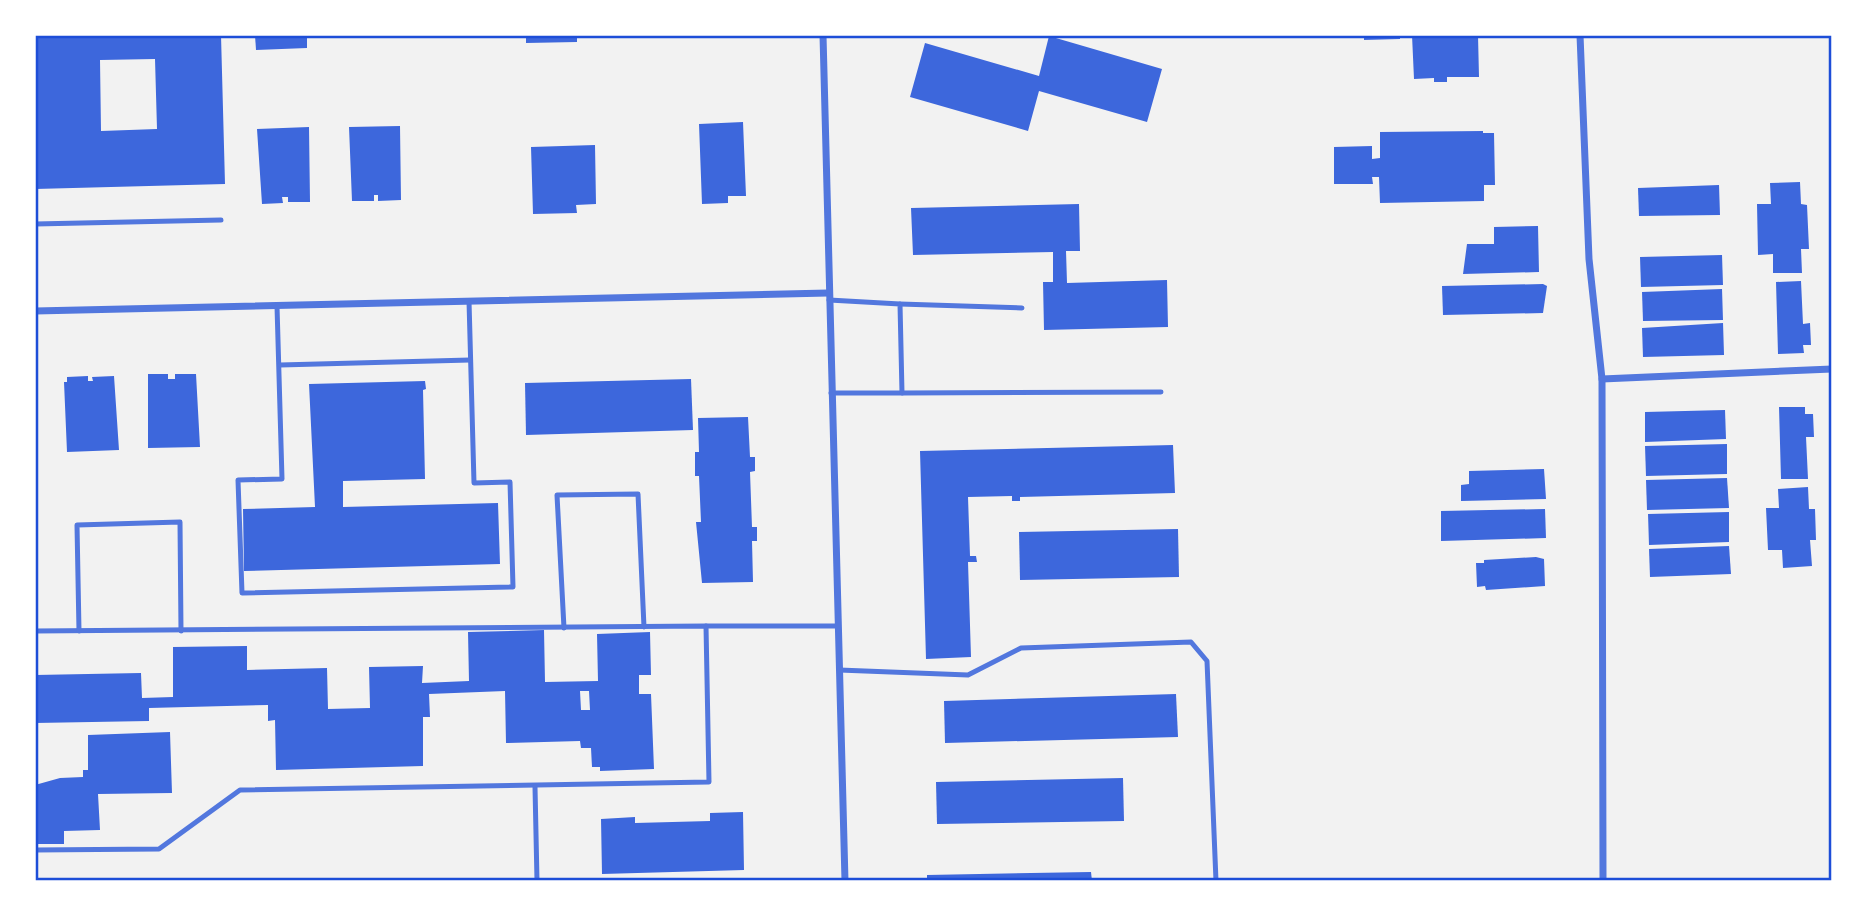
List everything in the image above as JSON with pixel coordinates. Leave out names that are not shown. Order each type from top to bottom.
[{"type":"street","points":[[823,35],[845,881]]},
{"type":"street","points":[[1580,35],[1589,259],[1602,379],[1603,881]]},
{"type":"street","points":[[35,311],[828,296]]},
{"type":"street","points":[[1602,379],[1832,369]]},
{"type":"lane","points":[[35,224],[220,220]]},
{"type":"lane","points":[[828,296],[900,304],[1022,308]]},
{"type":"lane","points":[[277,306],[282,479],[239,480],[242,593],[513,587],[510,482],[474,483],[469,301]]},
{"type":"lane","points":[[900,304],[902,393]]},
{"type":"lane","points":[[280,365],[470,360]]},
{"type":"lane","points":[[831,393],[1161,392]]},
{"type":"lane","points":[[564,628],[557,495],[638,494],[644,627]]},
{"type":"lane","points":[[79,631],[77,525],[180,522],[181,631]]},
{"type":"lane","points":[[35,850],[159,849],[240,790],[709,782],[706,625]]},
{"type":"lane","points":[[35,631],[837,626]]},
{"type":"lane","points":[[839,670],[968,675],[1021,648],[1191,642],[1207,661],[1216,881]]},
{"type":"lane","points":[[535,787],[537,881]]},
{"type":"building","points":[[35,35],[221,35],[225,184],[35,189]],"holes":[[[155,59],[157,129],[101,131],[100,60]]]},
{"type":"building","points":[[255,35],[307,35],[307,48],[256,50]]},
{"type":"building","points":[[526,35],[577,35],[577,42],[526,43]]},
{"type":"building","points":[[1364,35],[1400,35],[1400,39],[1364,40]]},
{"type":"building","points":[[1412,35],[1478,35],[1479,77],[1447,77],[1447,82],[1434,82],[1434,78],[1414,79]]},
{"type":"building","points":[[1049,36],[1162,69],[1147,122],[1039,91],[1028,131],[910,97],[925,43],[1039,76]]},
{"type":"building","points":[[743,122],[746,196],[728,196],[728,203],[702,204],[699,124]]},
{"type":"building","points":[[400,126],[401,200],[378,201],[378,195],[374,195],[374,201],[352,201],[349,127]]},
{"type":"building","points":[[309,127],[310,202],[288,202],[288,197],[282,197],[283,203],[262,204],[257,129]]},
{"type":"building","points":[[1380,132],[1494,133],[1495,185],[1484,185],[1484,201],[1380,203],[1379,177],[1372,177],[1373,184],[1334,184],[1334,147],[1372,146],[1372,159],[1380,158]]},
{"type":"building","points":[[595,145],[596,204],[576,205],[577,213],[533,214],[531,147]]},
{"type":"building","points":[[1800,182],[1801,204],[1807,205],[1809,249],[1801,249],[1802,273],[1773,273],[1773,254],[1758,255],[1757,204],[1771,204],[1770,183]]},
{"type":"building","points":[[1719,185],[1720,215],[1639,216],[1638,188]]},
{"type":"building","points":[[1079,204],[1080,251],[1066,251],[1067,283],[1167,280],[1168,327],[1044,330],[1043,282],[1053,282],[1053,252],[913,255],[911,208]]},
{"type":"building","points":[[1538,226],[1539,272],[1463,274],[1467,244],[1494,244],[1494,227]]},
{"type":"building","points":[[1722,255],[1723,285],[1641,287],[1640,257]]},
{"type":"building","points":[[1801,281],[1803,324],[1810,323],[1811,345],[1803,345],[1804,353],[1778,354],[1776,282]]},
{"type":"building","points":[[1442,286],[1547,286],[1543,313],[1443,315]]},
{"type":"building","points":[[1722,289],[1723,320],[1643,321],[1642,292]]},
{"type":"building","points":[[1723,323],[1724,355],[1643,357],[1642,328]]},
{"type":"building","points":[[148,374],[168,374],[168,379],[175,379],[175,374],[196,374],[200,447],[148,448]]},
{"type":"building","points":[[88,376],[88,381],[93,381],[92,377],[114,376],[119,450],[67,452],[64,382],[67,382],[67,377]]},
{"type":"building","points":[[691,379],[693,430],[526,435],[525,383]]},
{"type":"building","points":[[425,381],[425,479],[343,481],[343,507],[498,503],[500,564],[244,571],[243,509],[315,507],[309,384]]},
{"type":"building","points":[[1779,407],[1805,407],[1805,414],[1813,414],[1814,437],[1806,437],[1808,479],[1781,479]]},
{"type":"building","points":[[1725,410],[1726,439],[1645,442],[1645,412]]},
{"type":"building","points":[[748,417],[750,457],[755,457],[755,471],[750,472],[752,527],[757,527],[757,541],[752,541],[753,582],[702,583],[696,522],[701,522],[699,476],[695,476],[695,452],[699,452],[698,418]]},
{"type":"building","points":[[1727,444],[1727,474],[1646,476],[1645,446]]},
{"type":"building","points":[[1173,445],[1175,493],[1020,497],[1020,501],[1012,501],[1012,496],[968,497],[970,556],[976,556],[977,562],[968,562],[971,657],[926,659],[920,451]]},
{"type":"building","points":[[1544,469],[1546,499],[1461,501],[1461,485],[1469,484],[1469,471]]},
{"type":"building","points":[[1727,478],[1729,508],[1647,510],[1646,480]]},
{"type":"building","points":[[1808,487],[1809,509],[1815,509],[1816,540],[1810,540],[1812,566],[1783,568],[1782,550],[1768,550],[1766,508],[1779,508],[1778,489]]},
{"type":"building","points":[[1545,509],[1546,538],[1441,541],[1441,511]]},
{"type":"building","points":[[1729,512],[1729,542],[1649,545],[1648,514]]},
{"type":"building","points":[[1178,529],[1179,577],[1020,580],[1019,532]]},
{"type":"building","points":[[1729,546],[1731,574],[1650,577],[1649,549]]},
{"type":"building","points":[[1536,557],[1544,559],[1545,586],[1486,590],[1485,586],[1477,587],[1476,563],[1484,563],[1484,560]]},
{"type":"building","points":[[544,630],[545,682],[598,681],[597,634],[650,632],[651,675],[639,675],[639,694],[651,694],[654,769],[600,771],[600,767],[592,767],[591,748],[581,748],[580,741],[506,743],[505,691],[429,694],[430,717],[423,717],[423,766],[276,770],[275,720],[268,721],[268,705],[149,708],[149,721],[35,723],[35,675],[141,673],[142,698],[173,697],[173,647],[247,646],[247,670],[327,668],[328,709],[370,708],[369,667],[423,666],[422,683],[469,681],[468,632]],"holes":[[[580,691],[589,691],[590,710],[581,710]]]},
{"type":"building","points":[[1176,694],[1178,737],[945,743],[944,701]]},
{"type":"building","points":[[170,732],[172,793],[98,794],[100,830],[64,831],[64,844],[35,844],[35,785],[60,778],[83,777],[83,770],[88,770],[88,735]]},
{"type":"building","points":[[1123,778],[1124,821],[937,824],[936,782]]},
{"type":"building","points":[[743,812],[744,870],[602,874],[601,819],[635,817],[635,823],[710,821],[710,813]]},
{"type":"building","points":[[1091,872],[1092,881],[927,881],[927,875]]}]
